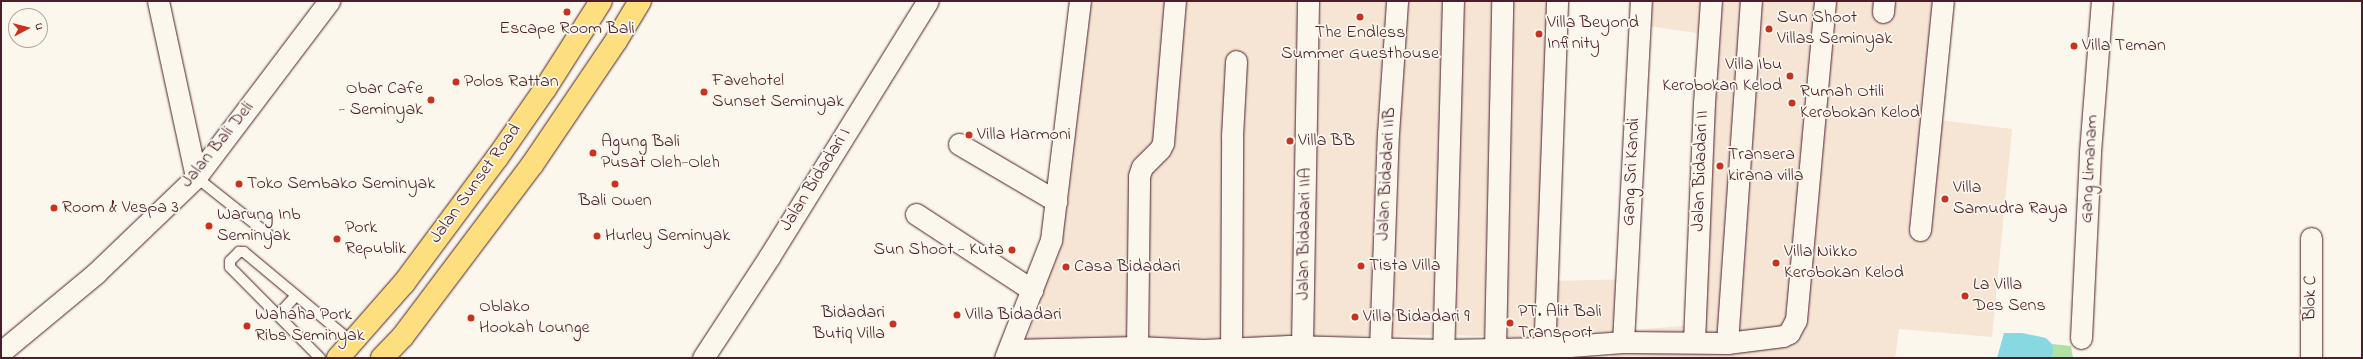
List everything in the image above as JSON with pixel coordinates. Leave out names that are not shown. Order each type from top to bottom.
[{"type":"highway","name":"Jalan Sunset Road","points":[[345,350],[404,283],[497,158],[545,89],[601,1]]},
{"type":"highway","name":"Jalan Sunset Road","points":[[382,358],[403,336],[532,165],[616,41],[640,1]]},
{"type":"street","points":[[158,1],[196,177]]},
{"type":"street","name":"Jalan Bali Deli","points":[[1,352],[96,273],[196,177],[329,1]]},
{"type":"street","name":"Jalan Bidadari I","points":[[703,358],[769,257],[928,1]]},
{"type":"street","points":[[1080,1],[1051,240],[1007,354],[1136,348],[1231,353],[1302,346],[1380,348],[1442,354],[1494,349],[1544,353],[1635,348],[1694,341],[1727,343],[1756,349],[1789,333],[1796,320],[1825,1]]},
{"type":"street","points":[[1136,348],[1138,176],[1142,167],[1160,149],[1163,143],[1175,1]]},
{"type":"street","name":"Jalan Bidadari IIA","points":[[1302,346],[1308,1]]},
{"type":"street","name":"Jalan Bidadari IIB","points":[[1380,348],[1388,134],[1397,1]]},
{"type":"street","points":[[1442,354],[1453,1]]},
{"type":"street","points":[[1494,349],[1502,1]]},
{"type":"street","points":[[1544,353],[1557,1]]},
{"type":"street","name":"Gang Sri Kandi","points":[[1635,348],[1641,1]]},
{"type":"street","name":"Jalan Bidadari II","points":[[1694,341],[1704,103],[1711,1]]},
{"type":"street","points":[[1727,343],[1751,1]]},
{"type":"street","points":[[1920,230],[1943,1]]},
{"type":"street","name":"Gang Limanam","points":[[2081,338],[2090,152],[2102,1]]},
{"type":"street","points":[[1231,353],[1232,136],[1236,62]]},
{"type":"street","points":[[959,144],[1056,201]]},
{"type":"street","points":[[916,214],[1032,290]]},
{"type":"street","name":"Blok C","points":[[2310,358],[2312,238]]},
{"type":"lane","points":[[196,177],[269,235]]},
{"type":"lane","points":[[320,358],[230,267],[230,261],[239,252],[244,252],[296,296],[345,350]]},
{"type":"lane","points":[[278,315],[296,296]]},
{"type":"shaded area","points":[[1086,1],[1559,1],[1553,281],[1633,279],[1630,330],[1697,325],[1709,35],[1636,24],[1638,1],[1948,1],[1939,120],[2012,129],[1992,337],[1899,329],[1895,358],[1611,358],[1610,332],[1543,338],[1452,335],[1237,337],[1025,346],[1050,271],[1068,199]]},
{"type":"green space","points":[[2052,344],[2071,346],[2073,358],[2052,358],[2054,350]]},
{"type":"water","points":[[2004,333],[2022,333],[2046,338],[2052,344],[2054,350],[2052,358],[1997,358]]},
{"type":"place","name":"Escape Room Bali","points":[[567,12]]},
{"type":"place","name":"The Endless Summer Guesthouse","points":[[1360,17]]},
{"type":"place","name":"Sun Shoot Villas Seminyak","points":[[1769,29]]},
{"type":"place","name":"Villa Beyond Infinity","points":[[1539,34]]},
{"type":"place","name":"Villa Teman","points":[[2074,46]]},
{"type":"place","name":"Villa Ibu Kerobokan Kelod","points":[[1790,76]]},
{"type":"place","name":"Polos Rattan","points":[[456,82]]},
{"type":"place","name":"Favehotel Sunset Seminyak","points":[[704,92]]},
{"type":"place","name":"Obar Cafe - Seminyak","points":[[431,100]]},
{"type":"place","name":"Rumah Otili Kerobokan Kelod","points":[[1792,103]]},
{"type":"place","name":"Villa Harmoni","points":[[969,135]]},
{"type":"place","name":"Villa BB","points":[[1290,141]]},
{"type":"place","name":"Agung Bali Pusat Oleh-Oleh","points":[[593,153]]},
{"type":"place","name":"Transera kirana villa","points":[[1720,166]]},
{"type":"place","name":"Toko Sembako Seminyak","points":[[239,184]]},
{"type":"place","name":"Bali Owen","points":[[615,184]]},
{"type":"place","name":"Villa Samudra Raya","points":[[1945,199]]},
{"type":"place","name":"Room & Vespa 3","points":[[54,208]]},
{"type":"place","name":"Warung Inb Seminyak","points":[[209,226]]},
{"type":"place","name":"Hurley Seminyak","points":[[597,236]]},
{"type":"place","name":"Pork Republik","points":[[337,239]]},
{"type":"place","name":"Sun Shoot - Kuta","points":[[1012,250]]},
{"type":"place","name":"Villa Nikko Kerobokan Kelod","points":[[1776,263]]},
{"type":"place","name":"Tista Villa","points":[[1361,266]]},
{"type":"place","name":"Casa Bidadari","points":[[1066,267]]},
{"type":"place","name":"La Villa Des Sens","points":[[1965,296]]},
{"type":"place","name":"Villa Bidadari","points":[[957,315]]},
{"type":"place","name":"Villa Bidadari 9","points":[[1355,317]]},
{"type":"place","name":"Oblako Hookah Lounge","points":[[471,318]]},
{"type":"place","name":"PT. Alit Bali Transport","points":[[1510,323]]},
{"type":"place","name":"Bidadari Butiq Villa","points":[[893,324]]},
{"type":"place","name":"Wahaha Pork Ribs Seminyak","points":[[247,326]]}]
